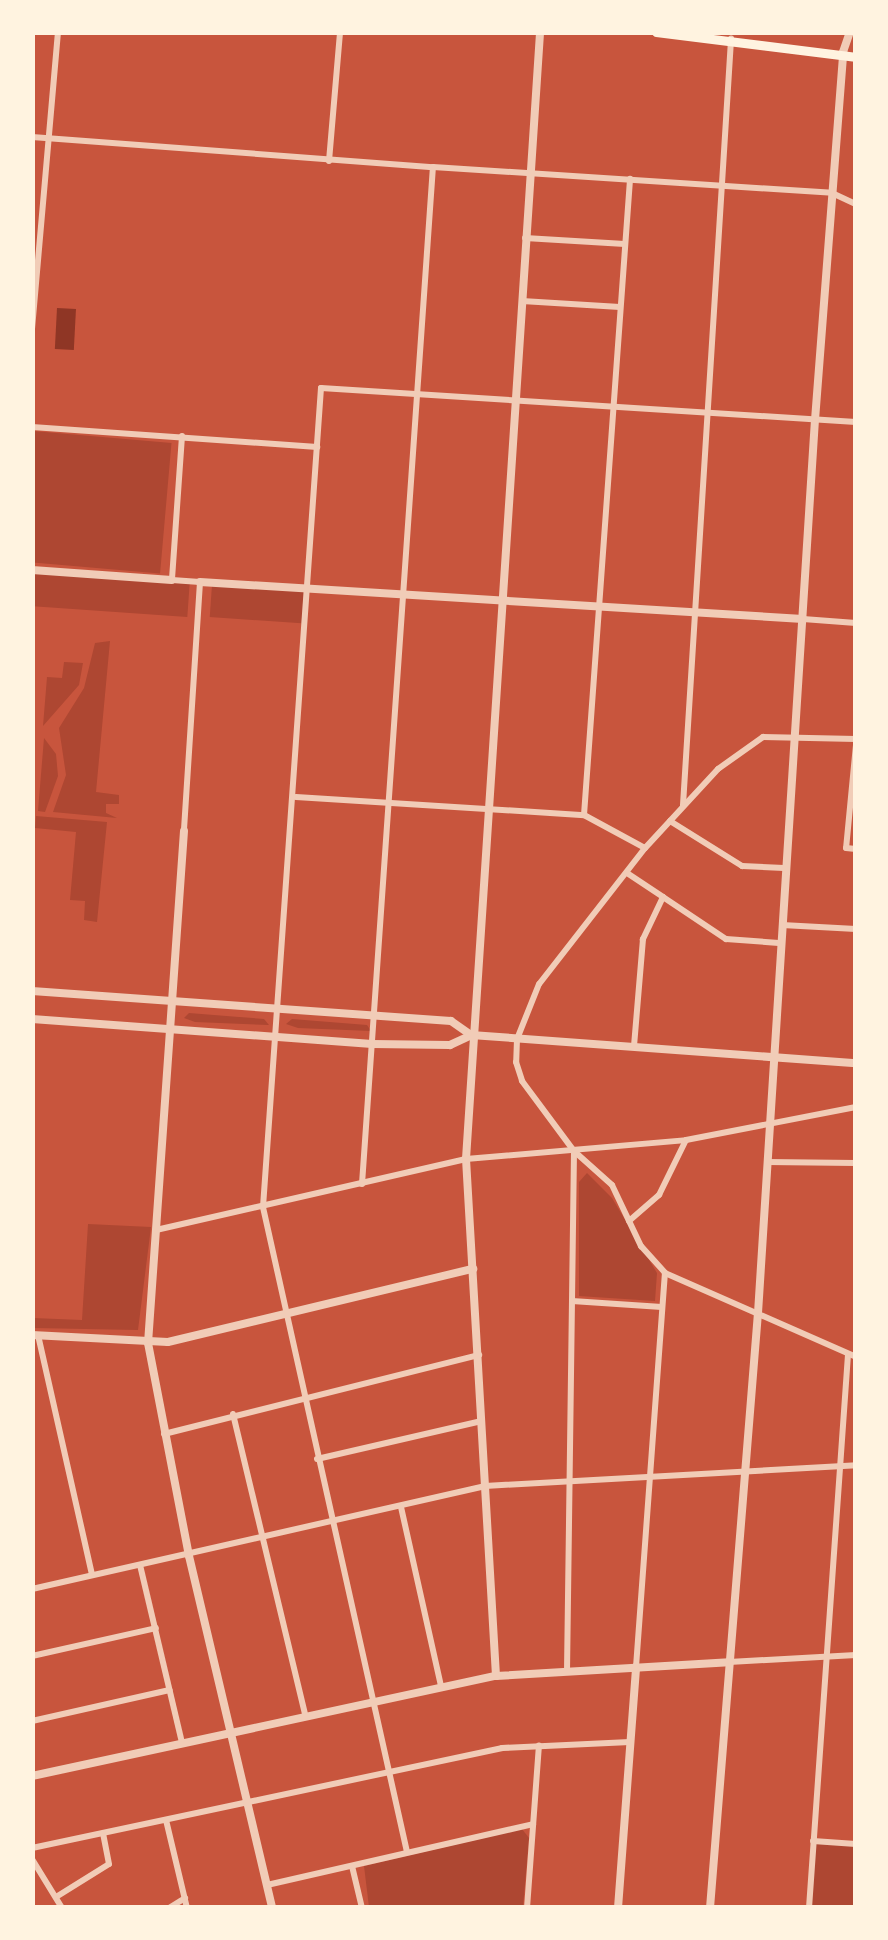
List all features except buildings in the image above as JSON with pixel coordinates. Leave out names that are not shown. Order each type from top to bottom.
[{"type":"main road","points":[[656,32],[731,38],[856,57]]},
{"type":"street","points":[[32,329],[52,138],[58,32]]},
{"type":"street","points":[[329,161],[340,32]]},
{"type":"street","points":[[496,1676],[466,1159],[471,1035],[540,32]]},
{"type":"street","points":[[710,1908],[758,1313],[815,420],[843,52],[850,32]]},
{"type":"street","points":[[683,806],[731,38]]},
{"type":"street","points":[[32,137],[329,161],[832,193],[856,204]]},
{"type":"street","points":[[362,1184],[433,167]]},
{"type":"street","points":[[584,815],[630,180]]},
{"type":"street","points":[[525,238],[626,244]]},
{"type":"street","points":[[520,300],[620,307]]},
{"type":"street","points":[[407,1852],[263,1208],[296,797],[321,388],[856,422]]},
{"type":"street","points":[[32,427],[318,447]]},
{"type":"street","points":[[172,580],[182,436]]},
{"type":"street","points":[[32,570],[856,623]]},
{"type":"street","points":[[200,582],[148,1343],[189,1556],[272,1908]]},
{"type":"street","points":[[809,1908],[852,1355],[758,1313],[700,1294],[665,1273],[629,1221],[612,1184],[574,1151],[522,1081],[517,1039],[539,984],[645,848],[718,769],[763,737],[796,733],[856,742],[846,848],[856,849]]},
{"type":"street","points":[[296,797],[584,815],[645,848]]},
{"type":"street","points":[[670,820],[742,866],[784,868]]},
{"type":"street","points":[[627,873],[726,940],[779,944]]},
{"type":"street","points":[[633,1050],[643,939],[663,896]]},
{"type":"street","points":[[780,925],[856,929]]},
{"type":"street","points":[[32,991],[450,1021],[471,1035],[772,1061],[856,1063]]},
{"type":"street","points":[[32,1019],[372,1044],[450,1046],[471,1035]]},
{"type":"street","points":[[156,1230],[466,1159],[686,1140],[856,1107]]},
{"type":"street","points":[[629,1221],[659,1195],[686,1140]]},
{"type":"street","points":[[567,1672],[574,1151]]},
{"type":"street","points":[[766,1162],[856,1163]]},
{"type":"street","points":[[92,1574],[35,1335],[148,1343],[473,1269]]},
{"type":"street","points":[[618,1908],[665,1273]]},
{"type":"street","points":[[572,1302],[662,1307]]},
{"type":"street","points":[[164,1434],[302,1396],[478,1356]]},
{"type":"street","points":[[233,1414],[306,1714]]},
{"type":"street","points":[[317,1459],[482,1421]]},
{"type":"street","points":[[32,1589],[486,1486],[856,1465]]},
{"type":"street","points":[[401,1507],[441,1686]]},
{"type":"street","points":[[140,1565],[182,1743]]},
{"type":"street","points":[[32,1656],[156,1628]]},
{"type":"street","points":[[32,1776],[371,1699],[496,1676],[856,1655]]},
{"type":"street","points":[[32,1721],[170,1690]]},
{"type":"street","points":[[32,1848],[388,1771],[538,1745],[630,1742]]},
{"type":"street","points":[[527,1908],[538,1745]]},
{"type":"street","points":[[166,1820],[186,1908]]},
{"type":"street","points":[[267,1885],[533,1824]]},
{"type":"street","points":[[34,1865],[57,1904],[109,1864],[103,1834]]},
{"type":"street","points":[[813,1840],[856,1844]]},
{"type":"street","points":[[352,1866],[362,1908]]},
{"type":"street","points":[[169,1908],[185,1898]]},
{"type":"shaded area","points":[[57,308],[76,309],[74,350],[55,349]]},
{"type":"shaded area","points":[[33,431],[171,443],[160,574],[32,562]]},
{"type":"shaded area","points":[[32,573],[190,584],[187,617],[32,606]]},
{"type":"shaded area","points":[[212,585],[304,591],[302,623],[210,617]]},
{"type":"shaded area","points":[[110,641],[96,792],[119,795],[119,804],[106,804],[106,813],[117,818],[53,812],[66,775],[59,728],[84,688],[95,643]]},
{"type":"shaded area","points":[[64,662],[83,663],[79,685],[43,726],[47,677],[62,678]]},
{"type":"shaded area","points":[[44,738],[56,754],[58,776],[45,812],[38,811]]},
{"type":"shaded area","points":[[36,816],[107,822],[97,922],[84,920],[85,901],[70,900],[76,832],[35,828]]},
{"type":"shaded area","points":[[189,1013],[264,1019],[269,1025],[195,1022],[184,1018]]},
{"type":"shaded area","points":[[292,1019],[367,1025],[371,1031],[298,1028],[286,1024]]},
{"type":"shaded area","points":[[587,1173],[612,1198],[657,1273],[655,1301],[579,1296],[579,1182]]},
{"type":"shaded area","points":[[88,1224],[151,1227],[138,1330],[33,1328],[33,1318],[82,1320]]},
{"type":"shaded area","points":[[522,1829],[529,1838],[523,1907],[369,1907],[364,1866]]},
{"type":"shaded area","points":[[813,1841],[855,1844],[855,1907],[809,1908]]}]
